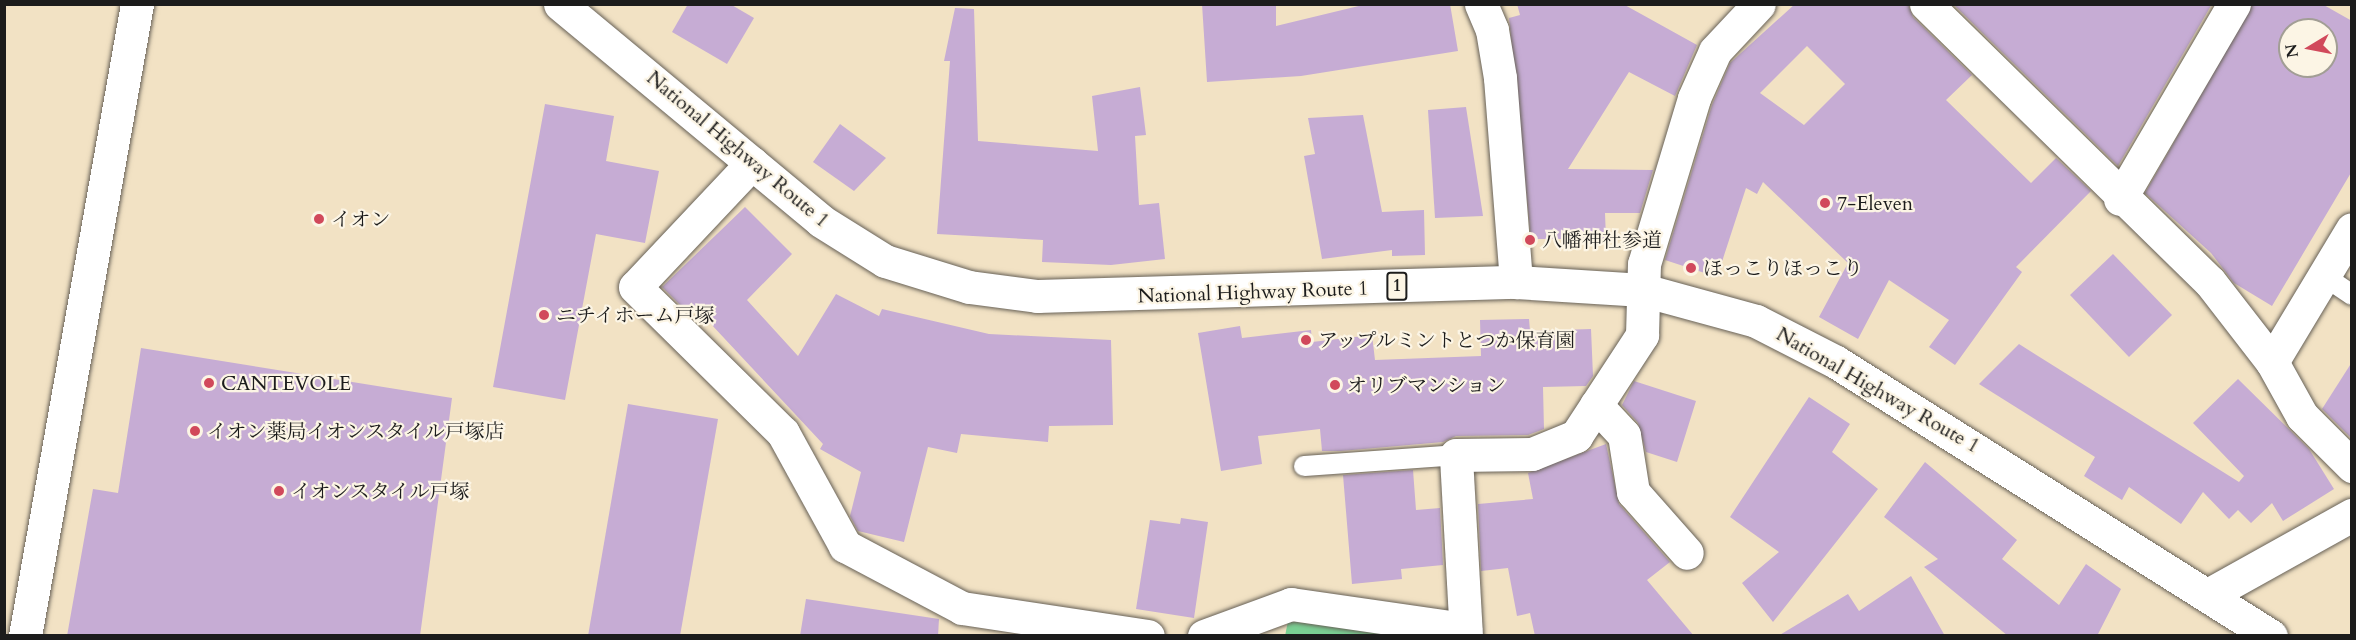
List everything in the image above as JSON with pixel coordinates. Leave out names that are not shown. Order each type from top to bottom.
[{"type":"main road","points":[[25,636],[137,4]]},
{"type":"main road","name":"National Highway Route 1","points":[[560,4],[820,221],[885,261],[969,286],[1037,296],[1125,297],[1516,282],[1644,290],[1756,321],[1836,362],[2271,636]]},
{"type":"main road","points":[[1481,4],[1492,30],[1500,78],[1516,282]]},
{"type":"main road","points":[[1204,636],[1290,604],[1465,632],[1456,456],[1532,454],[1576,436],[1642,335],[1644,264],[1694,98],[1715,51],[1759,4]]},
{"type":"main road","points":[[1926,4],[2120,199],[2210,282],[2272,362],[2302,416],[2352,466]]},
{"type":"main road","points":[[2120,199],[2234,4]]},
{"type":"main road","points":[[752,163],[635,287],[783,432],[845,546],[962,608],[1148,636]]},
{"type":"main road","points":[[2272,362],[2352,229]]},
{"type":"main road","points":[[1596,405],[1624,435],[1633,492],[1687,553]]},
{"type":"main road","points":[[2208,595],[2352,515]]},
{"type":"lane","points":[[2324,276],[2352,295]]},
{"type":"lane","points":[[1304,466],[1456,456]]},
{"type":"green space","points":[[1288,621],[1407,635],[1285,636]]},
{"type":"building","points":[[688,4],[730,4],[754,18],[727,64],[672,32]]},
{"type":"building","points":[[1202,4],[1276,4],[1276,26],[1367,4],[1450,4],[1458,51],[1301,76],[1207,82]]},
{"type":"building","points":[[1517,4],[1623,4],[1697,45],[1675,96],[1629,72],[1568,169],[1653,170],[1640,213],[1605,213],[1606,239],[1531,239],[1509,18],[1520,15]]},
{"type":"building","points":[[1795,4],[1908,4],[1913,17],[1972,75],[1946,100],[2031,183],[2056,158],[2091,191],[2016,267],[2022,272],[1955,365],[1929,347],[1949,320],[1889,280],[1858,339],[1819,317],[1848,263],[1763,182],[1757,194],[1746,188],[1717,277],[1665,260],[1712,105],[1730,63]],"holes":[[[1807,46],[1845,84],[1804,125],[1760,93]]]},
{"type":"building","points":[[1953,4],[2212,4],[2118,166]]},
{"type":"building","points":[[2253,4],[2322,4],[2352,21],[2352,171],[2272,306],[2234,283],[2211,253],[2145,193]]},
{"type":"building","points":[[955,8],[974,9],[978,141],[1098,151],[1092,96],[1140,87],[1146,135],[1135,136],[1139,205],[1159,203],[1165,259],[1111,265],[1042,262],[1043,240],[937,234],[950,61],[944,61]]},
{"type":"building","name":"ニチイホーム戸塚","points":[[545,104],[614,116],[606,161],[659,171],[645,243],[596,234],[565,400],[493,387]]},
{"type":"building","points":[[1466,107],[1483,216],[1435,218],[1428,110]]},
{"type":"building","points":[[1363,115],[1382,212],[1424,210],[1425,255],[1392,256],[1392,250],[1322,259],[1304,156],[1315,154],[1308,118]]},
{"type":"building","points":[[840,124],[886,158],[854,191],[813,162]]},
{"type":"building","points":[[745,207],[792,254],[747,300],[798,356],[836,294],[879,316],[882,309],[989,334],[1111,340],[1113,425],[1049,426],[1048,442],[961,434],[957,453],[928,447],[904,542],[858,531],[850,516],[861,472],[820,449],[823,444],[695,307],[688,313],[662,287]]},
{"type":"building","points":[[2113,254],[2172,315],[2129,357],[2070,295]]},
{"type":"building","points":[[1529,319],[1530,331],[1591,329],[1593,376],[1586,386],[1543,387],[1544,429],[1528,435],[1456,436],[1443,442],[1341,451],[1322,451],[1320,429],[1258,436],[1262,464],[1221,471],[1198,333],[1240,326],[1242,338],[1311,330],[1312,342],[1372,335],[1375,360],[1481,356],[1480,320]]},
{"type":"building","points":[[2019,344],[2239,482],[2244,476],[2193,423],[2238,379],[2309,449],[2334,489],[2283,521],[2272,503],[2251,523],[2238,510],[2229,519],[2203,492],[2181,524],[2129,487],[2122,500],[2084,476],[2095,457],[1979,384]]},
{"type":"building","name":"イオンスタイル戸塚","points":[[141,348],[452,398],[420,636],[67,636],[93,489],[118,493]]},
{"type":"building","points":[[2352,362],[2352,439],[2322,409]]},
{"type":"building","points":[[1634,381],[1696,401],[1677,462],[1646,452],[1638,423],[1622,405]]},
{"type":"building","points":[[1809,397],[1850,424],[1832,452],[1878,489],[1773,622],[1742,583],[1779,552],[1730,517]]},
{"type":"building","points":[[628,404],[718,419],[680,636],[588,636]]},
{"type":"building","points":[[1606,444],[1619,504],[1670,562],[1647,580],[1694,636],[1535,636],[1530,613],[1517,616],[1508,568],[1481,571],[1478,504],[1533,499],[1528,473]]},
{"type":"building","points":[[1925,462],[2017,540],[2002,559],[2059,605],[2086,564],[2121,589],[2097,636],[2008,636],[1924,567],[1938,559],[1884,517]]},
{"type":"building","points":[[1413,470],[1416,510],[1440,508],[1443,565],[1401,569],[1402,579],[1352,584],[1343,475]]},
{"type":"building","points":[[1181,518],[1208,522],[1194,618],[1136,609],[1150,520],[1180,524]]},
{"type":"building","points":[[1911,576],[1945,636],[1778,636],[1848,594],[1859,611]]},
{"type":"building","points":[[806,599],[939,619],[938,636],[800,636]]},
{"type":"place","name":"7-Eleven","points":[[1825,203]]},
{"type":"place","name":"イオン","points":[[319,219]]},
{"type":"place","name":"八幡神社参道","points":[[1530,240]]},
{"type":"place","name":"ほっこりほっこり","points":[[1691,268]]},
{"type":"place","name":"ニチイホーム戸塚","points":[[544,315]]},
{"type":"place","name":"アップルミントとつか保育園","points":[[1306,340]]},
{"type":"place","name":"CANTEVOLE","points":[[209,383]]},
{"type":"place","name":"オリブマンション","points":[[1335,385]]},
{"type":"place","name":"イオン薬局イオンスタイル戸塚店","points":[[195,431]]},
{"type":"place","name":"イオンスタイル戸塚","points":[[279,491]]}]
